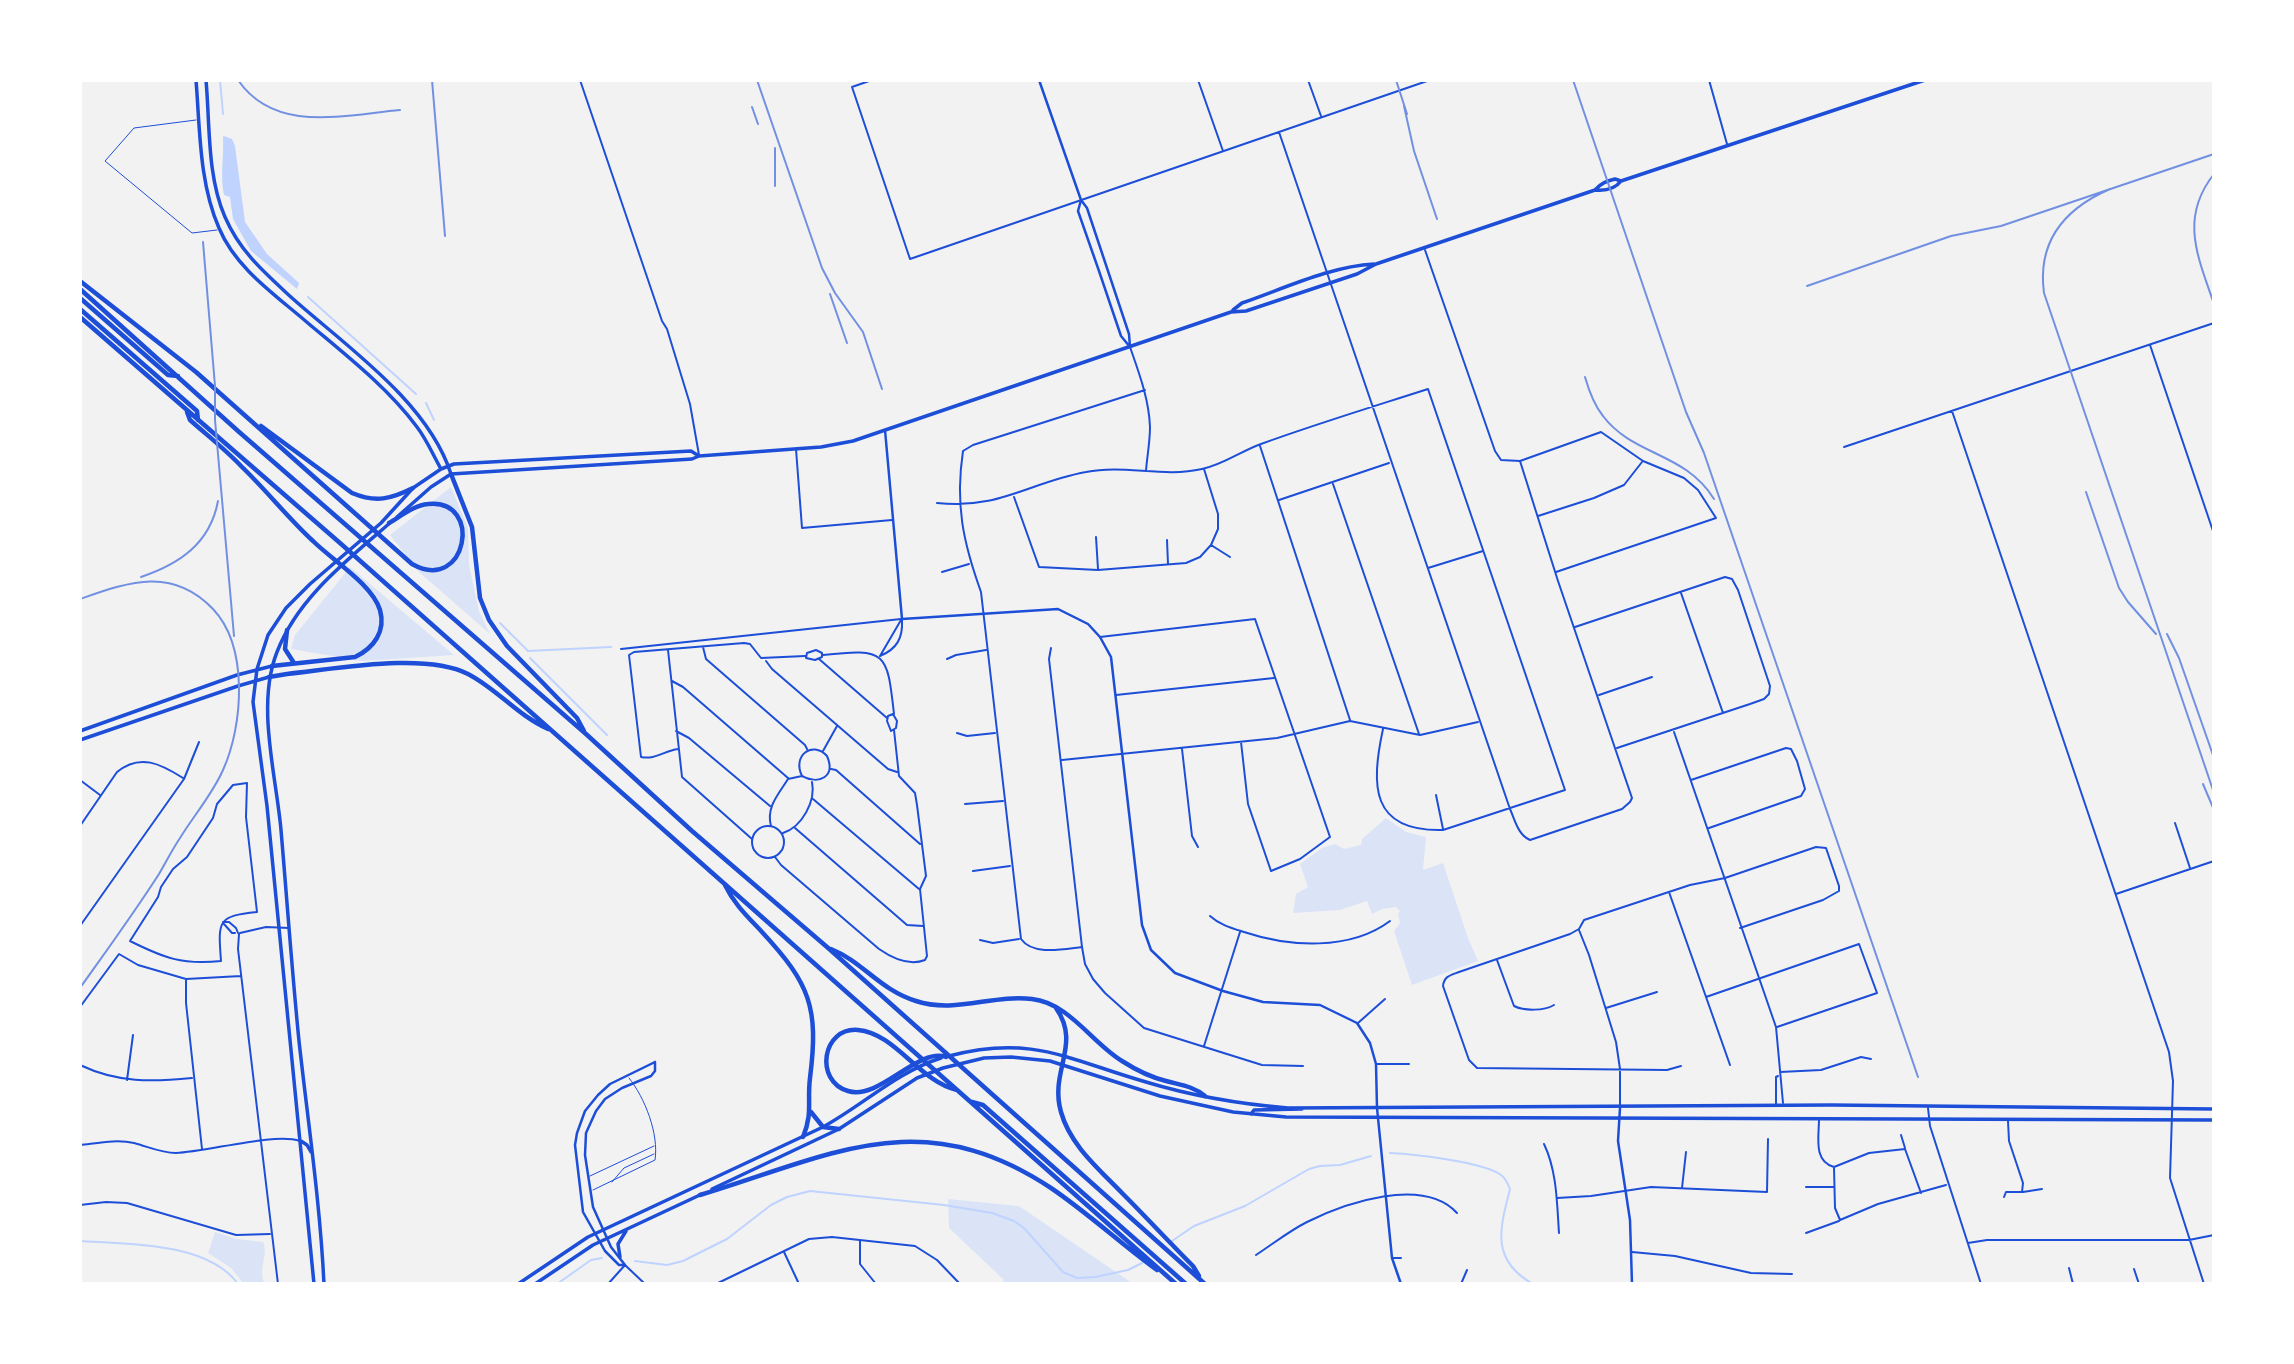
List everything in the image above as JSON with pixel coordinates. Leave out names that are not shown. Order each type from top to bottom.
[{"type":"highway","points":[[80,281],[196,372],[361,520],[417,566],[435,569],[446,566],[461,550],[463,533],[460,522],[454,513],[444,507],[421,505],[389,523]]},
{"type":"highway","points":[[80,289],[377,554],[827,947],[1151,1237],[1191,1268]]},
{"type":"highway","points":[[80,298],[168,375],[179,376]]},
{"type":"highway","points":[[80,309],[197,411],[198,421]]},
{"type":"highway","points":[[80,317],[366,565],[1175,1283]]},
{"type":"highway","points":[[240,410],[352,493],[376,500],[391,498],[413,488]]},
{"type":"highway","points":[[187,411],[190,420],[354,577],[379,607],[382,620],[377,639],[355,657],[272,666]]},
{"type":"highway","points":[[451,474],[472,527],[480,598],[489,620],[507,646],[577,718],[586,734]]},
{"type":"highway","points":[[287,630],[285,649],[295,663]]},
{"type":"highway","points":[[269,677],[406,663],[439,664],[474,678],[529,720],[552,730]]},
{"type":"highway","points":[[723,882],[732,899],[790,963],[806,992],[814,1031],[809,1089],[811,1111],[803,1137]]},
{"type":"highway","points":[[827,947],[841,953],[886,988],[926,1004],[952,1006],[1021,998],[1050,1003],[1121,1060],[1153,1077],[1197,1089],[1205,1096]]},
{"type":"highway","points":[[1050,1003],[1058,1012],[1068,1039],[1058,1081],[1058,1095],[1068,1130],[1090,1159],[1159,1231],[1203,1282]]},
{"type":"highway","points":[[946,1057],[940,1055],[930,1058],[897,1076],[866,1091],[847,1091],[836,1085],[829,1076],[826,1065],[827,1052],[832,1042],[841,1034],[853,1030],[865,1031],[882,1039],[943,1087],[958,1090]]},
{"type":"highway","points":[[811,1111],[823,1127],[839,1129]]},
{"type":"highway","points":[[700,1195],[860,1145],[895,1141],[944,1144],[981,1153],[1028,1174],[1186,1283]]},
{"type":"main road","points":[[196,80],[208,198],[224,240],[246,268],[339,349],[404,411],[422,435],[441,469],[451,474]]},
{"type":"main road","points":[[206,80],[214,177],[226,221],[242,249],[412,407],[433,435],[451,474]]},
{"type":"main road","points":[[324,1283],[267,708],[269,677],[287,630],[327,579],[436,482],[451,474],[692,458],[837,444],[1231,312],[1247,311],[1331,283],[1376,264],[1595,190],[1603,191],[1617,186],[1621,181],[1925,80]]},
{"type":"main road","points":[[1595,190],[1600,184],[1615,179],[1621,181]]},
{"type":"main road","points":[[1231,312],[1242,303],[1354,265],[1376,264]]},
{"type":"main road","points":[[285,304],[293,299]]},
{"type":"main road","points":[[314,1283],[261,753],[254,723],[255,680],[268,635],[282,613],[310,584],[381,523],[413,488],[448,466],[691,451],[699,456]]},
{"type":"main road","points":[[80,731],[272,666]]},
{"type":"main road","points":[[80,740],[269,677]]},
{"type":"main road","points":[[946,1057],[975,1050],[1013,1047],[1064,1055],[1144,1082],[1205,1096],[1261,1105],[1303,1108],[1783,1106],[2214,1109]]},
{"type":"main road","points":[[535,1283],[583,1250],[839,1129],[906,1084],[943,1068],[984,1058],[1024,1057],[1062,1064],[1151,1094],[1251,1114],[1294,1117],[2214,1120]]},
{"type":"main road","points":[[518,1283],[574,1244],[595,1233],[823,1127],[854,1109],[897,1076]]},
{"type":"main road","points":[[1251,1114],[1254,1110],[1299,1111],[1303,1108]]},
{"type":"main road","points":[[301,1141],[313,1154]]},
{"type":"main road","points":[[620,1257],[618,1244],[626,1230]]},
{"type":"street","points":[[580,80],[671,341],[693,415],[699,456]]},
{"type":"street","points":[[872,80],[852,87],[910,259],[1430,80]]},
{"type":"street","points":[[1039,80],[1080,200],[1087,208],[1145,390],[1150,426],[1146,472]]},
{"type":"street","points":[[1198,80],[1223,151]]},
{"type":"street","points":[[1308,80],[1321,118]]},
{"type":"street","points":[[1709,80],[1727,145]]},
{"type":"street","points":[[1279,132],[1510,809],[1520,831],[1530,840],[1622,809],[1630,803],[1631,791],[1555,572],[1520,461]]},
{"type":"street","points":[[1080,200],[1078,211],[1094,258],[1121,336],[1130,346]]},
{"type":"street","points":[[1424,248],[1495,451],[1501,460],[1520,461],[1601,432],[1643,461],[1684,478],[1698,490],[1716,518],[1555,572]]},
{"type":"street","points":[[1844,447],[2214,323]]},
{"type":"street","points":[[2149,344],[2214,534]]},
{"type":"street","points":[[937,503],[960,506],[1014,496],[1090,471],[1109,469],[1166,473],[1204,469],[1259,444],[1428,389],[1565,790],[1443,830],[1422,831],[1403,825],[1387,811],[1377,789],[1375,774],[1383,729]]},
{"type":"street","points":[[1082,947],[1041,949],[1024,944],[1021,939],[981,592],[970,564],[960,519],[959,490],[963,451],[973,445],[1145,390]]},
{"type":"street","points":[[1952,411],[2169,1052],[2173,1071],[2170,1178],[2204,1283]]},
{"type":"street","points":[[880,656],[892,651],[902,630],[885,430]]},
{"type":"street","points":[[1259,444],[1350,721]]},
{"type":"street","points":[[795,448],[802,528],[894,520]]},
{"type":"street","points":[[1538,516],[1624,485],[1643,461]]},
{"type":"street","points":[[1278,501],[1391,462]]},
{"type":"street","points":[[1014,496],[1039,567],[1098,570],[1186,564],[1200,557],[1218,529],[1218,514],[1204,469]]},
{"type":"street","points":[[1333,484],[1420,734]]},
{"type":"street","points":[[1096,537],[1098,570]]},
{"type":"street","points":[[1167,540],[1168,566]]},
{"type":"street","points":[[1210,545],[1230,557]]},
{"type":"street","points":[[1427,569],[1484,550]]},
{"type":"street","points":[[942,572],[970,564]]},
{"type":"street","points":[[1574,628],[1725,577],[1732,579],[1738,590],[1770,691],[1764,699],[1617,749]]},
{"type":"street","points":[[1681,592],[1723,713]]},
{"type":"street","points":[[621,649],[902,619],[1058,609],[1088,624],[1100,637],[1111,657],[1142,925],[1151,950],[1175,973],[1223,991],[1263,1002],[1320,1005],[1357,1023],[1370,1044],[1376,1064],[1377,1108],[1392,1258],[1401,1283]]},
{"type":"street","points":[[880,656],[902,619]]},
{"type":"street","points":[[1100,637],[1255,619],[1330,837],[1300,859],[1271,871],[1248,804],[1241,742]]},
{"type":"street","points":[[678,749],[658,757],[641,757],[629,655],[634,652],[747,643],[774,671],[888,769],[898,773]]},
{"type":"street","points":[[703,646],[706,659],[804,743],[808,750]]},
{"type":"street","points":[[667,649],[684,781],[752,839],[756,853],[762,857],[775,857]]},
{"type":"street","points":[[1051,649],[1049,659],[1082,947],[1085,964],[1093,979],[1144,1028],[1262,1065],[1303,1066]]},
{"type":"street","points":[[764,659],[806,656],[813,650],[823,654],[872,652],[880,656],[889,673],[897,721],[894,730],[898,773],[915,793],[926,876],[920,889],[927,956],[925,960],[906,961],[879,949],[775,857]]},
{"type":"street","points":[[947,659],[987,650]]},
{"type":"street","points":[[806,656],[808,660],[819,659],[823,654]]},
{"type":"street","points":[[819,659],[887,719],[888,727],[891,731],[894,730]]},
{"type":"street","points":[[1598,696],[1652,677]]},
{"type":"street","points":[[1115,695],[1274,678]]},
{"type":"street","points":[[670,680],[683,687],[788,779]]},
{"type":"street","points":[[887,719],[894,714]]},
{"type":"street","points":[[1061,760],[1241,742],[1296,734],[1350,721],[1420,734],[1480,722]]},
{"type":"street","points":[[823,751],[838,725]]},
{"type":"street","points":[[676,731],[771,806]]},
{"type":"street","points":[[1674,731],[1776,1027],[1783,1106]]},
{"type":"street","points":[[957,733],[968,736],[996,733]]},
{"type":"street","points":[[80,926],[184,779],[199,742]]},
{"type":"street","points":[[1691,779],[1787,748],[1791,749],[1797,761],[1805,789],[1795,799],[1708,828]]},
{"type":"street","points":[[1182,749],[1192,836],[1198,847]]},
{"type":"street","points":[[808,750],[823,751],[830,762],[826,776],[812,781],[802,776],[798,761],[808,750]]},
{"type":"street","points":[[80,826],[117,772],[132,763],[154,762],[184,779]]},
{"type":"street","points":[[830,769],[836,770],[922,845]]},
{"type":"street","points":[[771,826],[771,806],[788,779],[802,776]]},
{"type":"street","points":[[80,780],[101,795]]},
{"type":"street","points":[[782,833],[795,828],[813,799],[812,781]]},
{"type":"street","points":[[247,783],[246,817],[257,912],[230,915],[224,922],[219,938],[221,961],[184,963],[130,941],[173,869],[187,857],[214,818],[217,804],[233,785],[247,783]]},
{"type":"street","points":[[1436,795],[1443,830]]},
{"type":"street","points":[[813,799],[920,889]]},
{"type":"street","points":[[965,804],[1004,800]]},
{"type":"street","points":[[2175,824],[2191,869]]},
{"type":"street","points":[[752,839],[759,829],[771,826],[782,833],[784,846],[775,857]]},
{"type":"street","points":[[795,828],[907,925],[924,925]]},
{"type":"street","points":[[1681,1066],[1667,1070],[1477,1068],[1469,1059],[1443,986],[1444,981],[1448,976],[1570,934],[1578,929],[1584,920],[1668,891],[1725,878],[1811,849],[1826,848],[1839,891],[1823,900],[1740,928]]},
{"type":"street","points":[[2116,894],[2214,861]]},
{"type":"street","points":[[973,871],[1011,866]]},
{"type":"street","points":[[1668,891],[1730,1065]]},
{"type":"street","points":[[1210,916],[1218,923],[1280,941],[1333,943],[1378,930],[1390,921]]},
{"type":"street","points":[[279,927],[289,918]]},
{"type":"street","points":[[224,922],[224,926],[232,933],[266,927],[289,929]]},
{"type":"street","points":[[1578,929],[1589,955],[1616,1042],[1620,1069],[1618,1141],[1630,1220],[1632,1283]]},
{"type":"street","points":[[1204,1046],[1241,931]]},
{"type":"street","points":[[238,933],[270,1234],[278,1283]]},
{"type":"street","points":[[980,940],[993,943],[1021,939]]},
{"type":"street","points":[[1706,997],[1859,944],[1877,993],[1776,1027]]},
{"type":"street","points":[[80,1007],[119,954],[138,965],[186,979],[242,975]]},
{"type":"street","points":[[1496,959],[1514,1006],[1518,1009],[1547,1009],[1554,1004]]},
{"type":"street","points":[[186,979],[186,1003],[202,1150]]},
{"type":"street","points":[[1605,1008],[1657,992]]},
{"type":"street","points":[[1357,1023],[1385,999]]},
{"type":"street","points":[[127,1081],[133,1035]]},
{"type":"street","points":[[1779,1074],[1821,1070],[1861,1057],[1871,1059]]},
{"type":"street","points":[[625,1265],[619,1265],[600,1242],[583,1212],[575,1145],[590,1102],[610,1084],[655,1062],[655,1071],[651,1076],[605,1099],[588,1126],[585,1143],[593,1207],[611,1247],[625,1265],[645,1283]]},
{"type":"street","points":[[1376,1064],[1409,1064]]},
{"type":"street","points":[[80,1065],[97,1074],[127,1081],[194,1078]]},
{"type":"street","points":[[1776,1106],[1776,1077],[1779,1074]]},
{"type":"street","points":[[1928,1107],[1928,1119],[1982,1283]]},
{"type":"street","points":[[1819,1118],[1819,1154],[1824,1163],[1834,1167],[1870,1153],[1905,1149]]},
{"type":"street","points":[[2008,1120],[2009,1141],[2023,1182],[2022,1192]]},
{"type":"street","points":[[1901,1135],[1921,1193]]},
{"type":"street","points":[[80,1145],[125,1142],[176,1153],[260,1142],[294,1139],[301,1141]]},
{"type":"street","points":[[1557,1198],[1591,1196],[1651,1186],[1767,1192],[1768,1139]]},
{"type":"street","points":[[1544,1144],[1549,1155],[1557,1198],[1559,1233]]},
{"type":"street","points":[[1682,1189],[1686,1152]]},
{"type":"street","points":[[1834,1167],[1835,1208],[1840,1220]]},
{"type":"street","points":[[1806,1233],[1878,1204],[1948,1184]]},
{"type":"street","points":[[1806,1187],[1835,1187]]},
{"type":"street","points":[[2004,1198],[2006,1192],[2042,1189]]},
{"type":"street","points":[[1256,1255],[1306,1223],[1350,1204],[1386,1196],[1422,1196],[1449,1205],[1457,1213]]},
{"type":"street","points":[[80,1205],[127,1203],[236,1235],[270,1234]]},
{"type":"street","points":[[1968,1243],[1987,1240],[2189,1240],[2214,1235]]},
{"type":"street","points":[[716,1283],[809,1239],[832,1237],[915,1246],[937,1260],[960,1283]]},
{"type":"street","points":[[860,1240],[860,1264],[876,1283]]},
{"type":"street","points":[[784,1251],[799,1283]]},
{"type":"street","points":[[1631,1252],[1675,1256],[1751,1273],[1792,1274]]},
{"type":"street","points":[[1392,1258],[1401,1258]]},
{"type":"street","points":[[608,1283],[625,1265]]},
{"type":"street","points":[[2069,1268],[2073,1283]]},
{"type":"street","points":[[2134,1269],[2139,1283]]},
{"type":"street","points":[[1461,1283],[1467,1270]]},
{"type":"lane","points":[[210,125],[199,120],[134,128],[106,161],[185,229],[192,233],[219,229]]},
{"type":"lane","points":[[591,1191],[653,1163],[656,1145],[653,1125],[628,1076]]},
{"type":"lane","points":[[590,1176],[656,1145]]},
{"type":"lane","points":[[611,1182],[624,1168],[656,1153]]},
{"type":"shaded area","points":[[451,487],[468,528],[469,565],[479,611],[490,634],[419,572],[390,535]]},
{"type":"shaded area","points":[[350,567],[454,655],[362,661],[291,649],[295,635]]},
{"type":"shaded area","points":[[1386,818],[1406,832],[1426,837],[1423,870],[1443,863],[1478,961],[1412,985],[1394,931],[1400,923],[1400,911],[1396,907],[1372,914],[1367,901],[1340,910],[1293,913],[1296,894],[1308,887],[1300,864],[1322,848],[1335,844],[1344,849],[1361,845],[1362,839]]},
{"type":"shaded area","points":[[948,1199],[1019,1206],[1132,1283],[1002,1283],[1004,1280],[949,1228]]},
{"type":"shaded area","points":[[215,1232],[237,1239],[263,1242],[264,1282],[243,1283],[231,1268],[208,1253]]},
{"type":"water","points":[[224,136],[232,139],[235,146],[245,222],[267,254],[299,283],[297,289],[251,251],[233,219],[230,197],[224,195],[223,188]]},
{"type":"waterway","points":[[220,80],[223,114]]},
{"type":"waterway","points":[[308,297],[416,394]]},
{"type":"waterway","points":[[426,403],[434,420]]},
{"type":"waterway","points":[[500,623],[528,651],[611,647]]},
{"type":"waterway","points":[[530,658],[607,735]]},
{"type":"waterway","points":[[1390,1153],[1480,1166],[1502,1176],[1510,1189],[1503,1217],[1504,1254],[1519,1275],[1533,1284]]},
{"type":"waterway","points":[[1172,1241],[1194,1226],[1245,1206],[1309,1169],[1340,1165],[1371,1156]]},
{"type":"waterway","points":[[635,1261],[667,1265],[683,1261],[727,1239],[771,1205],[787,1197],[810,1191],[944,1205],[992,1213],[1024,1228],[1063,1272],[1077,1278],[1128,1270],[1142,1263]]},
{"type":"waterway","points":[[80,1241],[143,1245],[187,1253],[225,1270],[238,1284]]},
{"type":"waterway","points":[[557,1284],[591,1260],[602,1258]]},
{"type":"railway","points":[[238,80],[253,97],[271,108],[291,115],[334,117],[400,110]]},
{"type":"railway","points":[[432,80],[445,236]]},
{"type":"railway","points":[[757,80],[822,268],[835,293],[863,332],[882,389]]},
{"type":"railway","points":[[1396,80],[1407,114]]},
{"type":"railway","points":[[1573,80],[1918,1077]]},
{"type":"railway","points":[[1404,106],[1414,151],[1437,219]]},
{"type":"railway","points":[[752,107],[758,124]]},
{"type":"railway","points":[[775,148],[775,186]]},
{"type":"railway","points":[[1807,286],[1951,236],[2001,226],[2214,154]]},
{"type":"railway","points":[[2214,174],[2203,190],[2194,222],[2198,254],[2214,304]]},
{"type":"railway","points":[[2110,189],[2079,206],[2057,229],[2045,258],[2044,293],[2214,793]]},
{"type":"railway","points":[[203,242],[234,636]]},
{"type":"railway","points":[[830,294],[847,343]]},
{"type":"railway","points":[[1585,377],[1597,407],[1615,429],[1689,472],[1714,499]]},
{"type":"railway","points":[[2086,492],[2119,588],[2156,634]]},
{"type":"railway","points":[[141,577],[168,566],[191,550],[208,529],[218,501]]},
{"type":"railway","points":[[80,599],[133,583],[166,582],[182,587],[213,609],[225,625],[233,644],[239,687],[235,732],[219,779],[177,842],[150,889],[80,988]]},
{"type":"railway","points":[[2167,634],[2179,658],[2214,758]]},
{"type":"railway","points":[[2203,784],[2214,810]]}]
